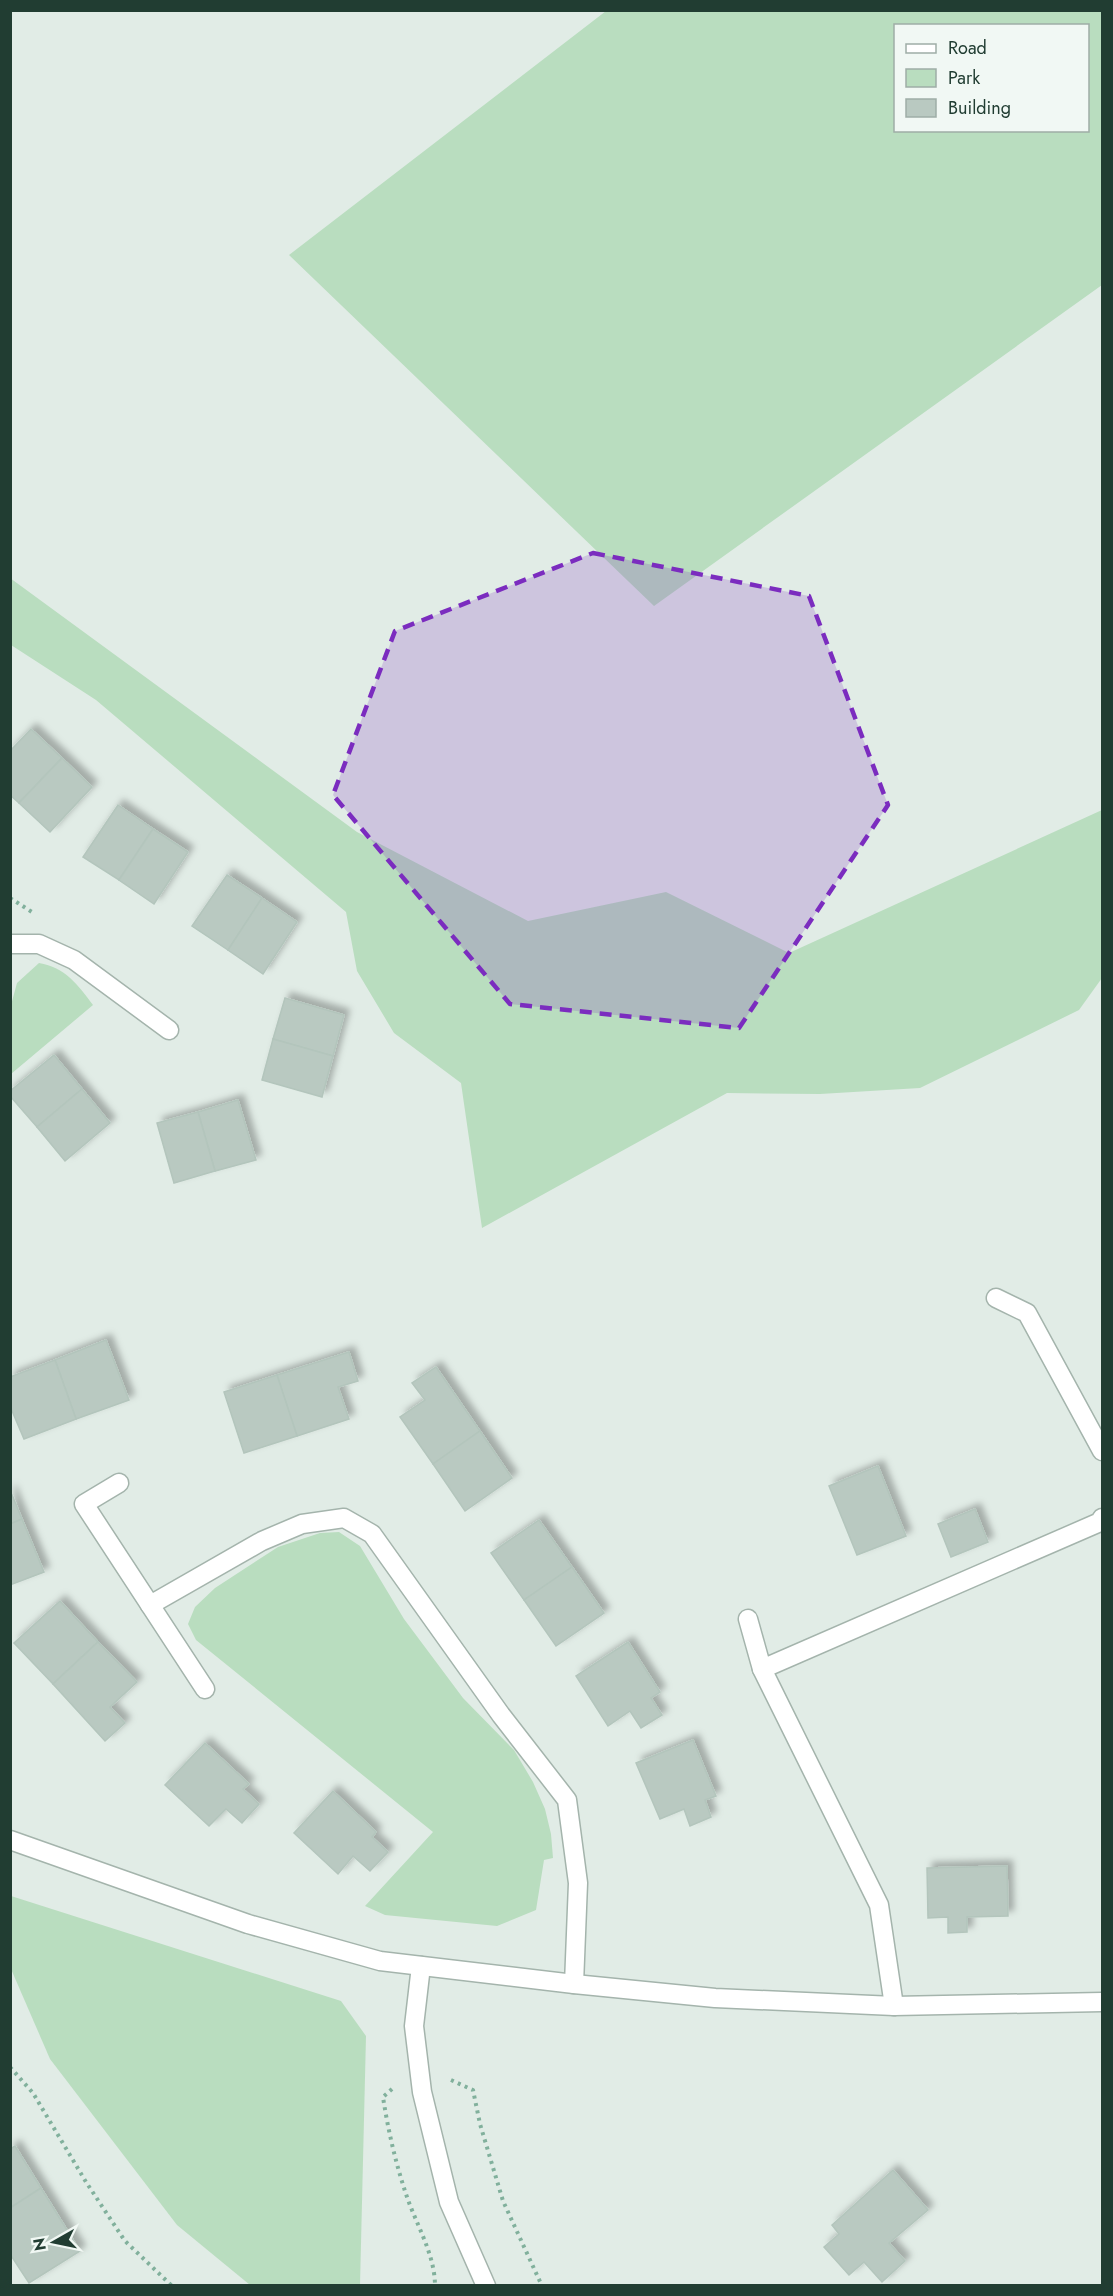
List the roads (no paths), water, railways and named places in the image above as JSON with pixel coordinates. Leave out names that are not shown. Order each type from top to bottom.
[{"type":"street","points":[[10,944],[39,944],[74,960],[169,1030]]},
{"type":"street","points":[[996,1298],[1028,1313],[1102,1451]]},
{"type":"street","points":[[119,1483],[84,1504],[205,1689]]},
{"type":"street","points":[[150,1605],[262,1541],[302,1524],[344,1518],[372,1534],[501,1715],[567,1800],[578,1883],[574,1984]]},
{"type":"street","points":[[762,1670],[1100,1522],[1102,1518]]},
{"type":"street","points":[[748,1619],[762,1670],[879,1905],[894,2006]]},
{"type":"street","points":[[10,1840],[248,1924],[380,1961],[715,1998],[894,2006],[1102,2002]]},
{"type":"street","points":[[421,1966],[414,2026],[422,2092],[449,2202],[486,2286]]}]
